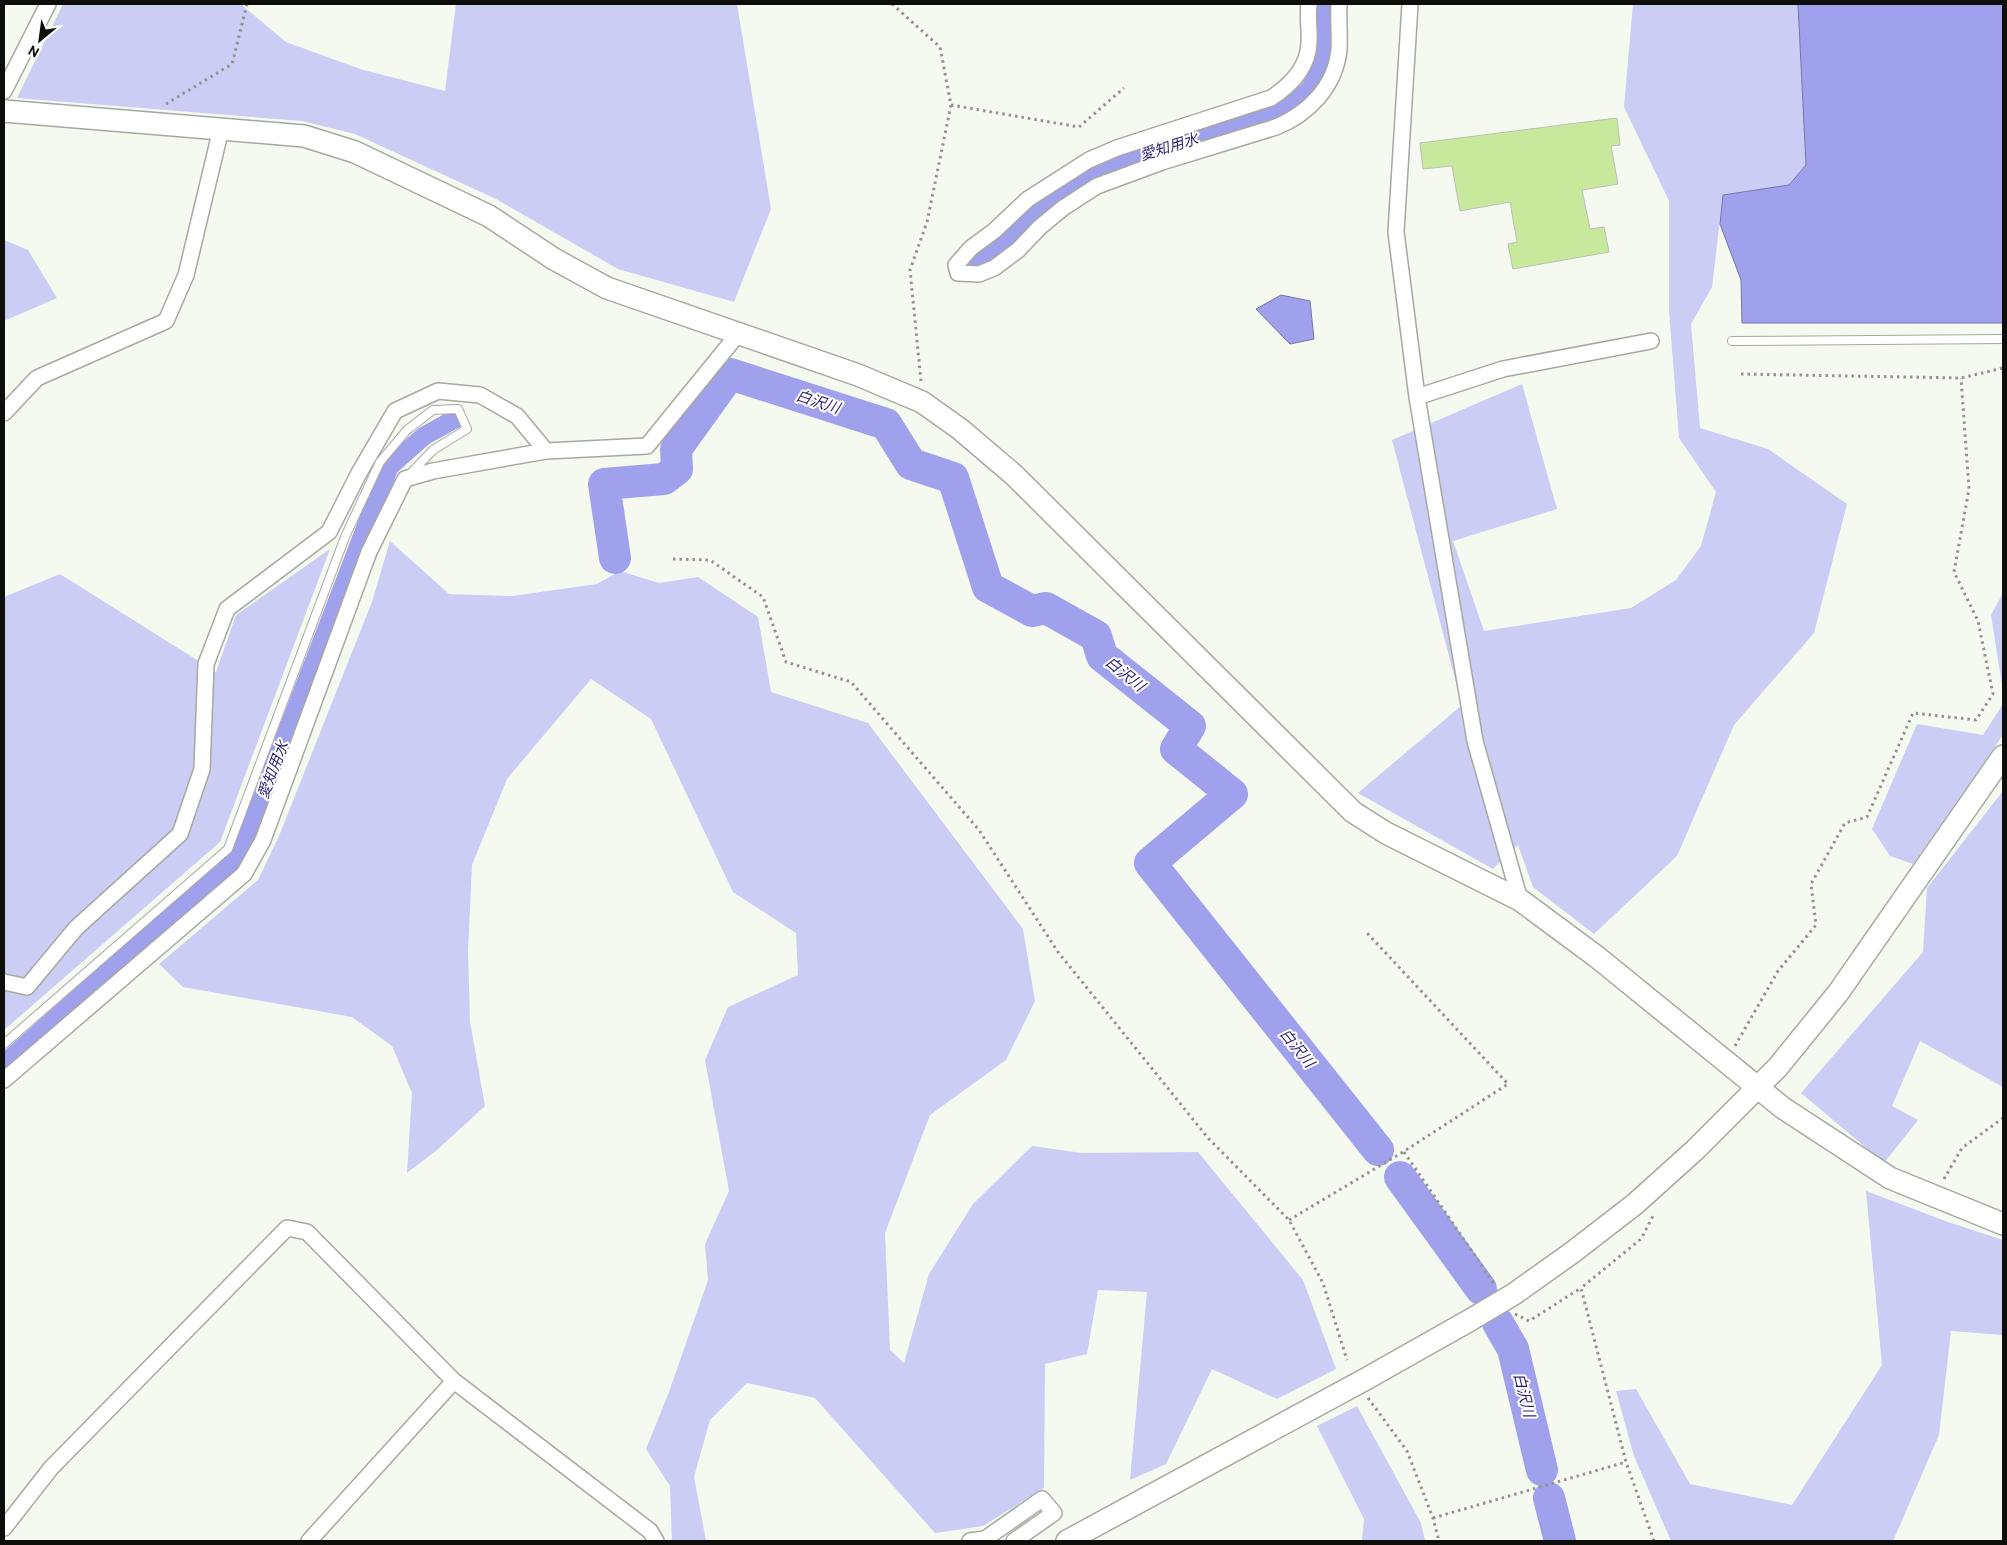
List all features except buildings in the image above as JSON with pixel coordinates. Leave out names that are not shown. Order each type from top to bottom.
[{"type":"street","points":[[4,91],[48,4]]},
{"type":"street","points":[[1309,4],[1307,58],[1298,75],[1286,88],[1271,98],[1117,148],[1089,160],[1028,199],[994,232],[971,248],[956,265],[958,274],[979,274],[994,268],[1018,250],[1040,227],[1063,208],[1097,186],[1124,175],[1292,121],[1313,103],[1331,78],[1339,49],[1339,4]]},
{"type":"street","points":[[1410,4],[1396,232],[1416,397],[1476,741],[1520,900]]},
{"type":"street","points":[[4,111],[304,136],[355,152],[489,216],[554,259],[607,288],[858,375],[922,402],[960,429],[1014,475],[1354,812],[1386,833],[1520,900],[1597,957],[1783,1108],[1890,1178],[2003,1224]]},
{"type":"street","points":[[4,413],[37,378],[166,321],[186,275],[221,128]]},
{"type":"street","points":[[4,1080],[244,874],[263,840],[369,552],[405,479],[433,471],[546,451],[646,446],[738,334]]},
{"type":"street","points":[[1416,397],[1503,368],[1651,341]]},
{"type":"street","points":[[4,982],[27,987],[76,928],[180,834],[202,769],[206,664],[226,609],[328,532],[395,411],[438,390],[480,394],[517,416],[546,451]]},
{"type":"street","points":[[1067,1541],[1364,1380],[1514,1294],[1573,1252],[1635,1204],[1695,1150],[1759,1088],[1838,993],[2003,756]]},
{"type":"street","points":[[4,1528],[51,1468],[287,1228],[306,1232],[454,1381],[650,1531],[656,1541]]},
{"type":"street","points":[[309,1541],[454,1381]]},
{"type":"street","points":[[970,1541],[986,1539],[1042,1499],[1054,1513],[1014,1541]]},
{"type":"lane","points":[[1732,341],[2003,339]]},
{"type":"lane","points":[[4,1044],[228,849],[345,537],[380,462],[406,430],[433,410],[458,409],[467,429],[433,450],[405,479]]},
{"type":"path","points":[[138,122],[232,64],[247,4]]},
{"type":"path","points":[[892,4],[940,47],[951,105],[927,222],[910,270],[922,402]]},
{"type":"path","points":[[951,105],[1079,127],[1124,88]]},
{"type":"path","points":[[1741,374],[1962,378],[2003,368]]},
{"type":"path","points":[[1726,1062],[1778,971],[1816,925],[1811,884],[1846,823],[1867,817],[1912,713],[1976,720],[1993,694],[1978,621],[1954,572],[1969,489],[1962,378]]},
{"type":"path","points":[[673,559],[710,560],[763,597],[786,662],[851,682],[979,830],[1058,952],[1208,1138],[1289,1220],[1323,1283],[1347,1360]]},
{"type":"path","points":[[1289,1220],[1403,1152],[1508,1084],[1367,933]]},
{"type":"path","points":[[1934,1197],[1962,1148],[2003,1118]]},
{"type":"path","points":[[1403,1152],[1498,1290]]},
{"type":"path","points":[[1514,1313],[1530,1321],[1581,1288],[1641,1239],[1657,1208]]},
{"type":"path","points":[[1581,1288],[1626,1462],[1654,1541]]},
{"type":"path","points":[[1368,1397],[1407,1452],[1434,1518],[1439,1541]]},
{"type":"path","points":[[1434,1518],[1626,1462]]},
{"type":"shaded area","points":[[63,4],[243,4],[286,42],[360,69],[445,91],[456,4],[737,4],[771,209],[734,302],[618,269],[496,199],[355,134],[302,121],[17,98]]},
{"type":"shaded area","points":[[1633,4],[1798,4],[1806,165],[1789,185],[1723,195],[1712,287],[1691,324],[1700,428],[1768,449],[1847,504],[1814,633],[1734,725],[1677,856],[1594,934],[1533,887],[1518,845],[1493,869],[1358,793],[1462,705],[1392,440],[1522,384],[1557,509],[1453,541],[1484,631],[1631,608],[1676,580],[1701,546],[1716,492],[1679,438],[1669,311],[1669,201],[1624,107]]},
{"type":"shaded area","points":[[4,240],[28,250],[57,298],[4,321]]},
{"type":"shaded area","points":[[390,541],[449,594],[512,596],[597,584],[620,571],[659,583],[698,577],[758,617],[771,692],[868,723],[1023,929],[1035,1001],[1006,1060],[930,1115],[885,1233],[890,1350],[904,1363],[929,1274],[973,1204],[1032,1146],[1082,1153],[1198,1152],[1303,1280],[1336,1369],[1277,1399],[1212,1369],[1166,1464],[1130,1480],[1147,1292],[1098,1290],[1087,1354],[1045,1364],[1044,1488],[983,1526],[935,1533],[815,1398],[747,1383],[710,1420],[694,1477],[706,1541],[672,1541],[670,1486],[646,1449],[669,1392],[708,1280],[705,1244],[729,1191],[705,1060],[728,1007],[798,975],[796,933],[733,892],[651,719],[591,679],[507,779],[472,865],[468,950],[470,1022],[485,1106],[437,1150],[407,1173],[412,1093],[392,1046],[352,1017],[183,987],[159,964],[258,880],[279,836],[372,602]]},
{"type":"shaded area","points":[[330,549],[220,842],[4,1030],[4,597],[60,574],[216,672],[236,615]]},
{"type":"shaded area","points":[[2003,593],[2003,691],[1991,615]]},
{"type":"shaded area","points":[[2003,704],[2003,735],[1913,864],[1890,856],[1872,829],[1917,724],[1983,735]]},
{"type":"shaded area","points":[[2003,791],[2003,1087],[1920,1041],[1892,1106],[1918,1120],[1884,1163],[1801,1093],[1923,952],[1927,888]]},
{"type":"shaded area","points":[[1866,1191],[1948,1222],[2003,1240],[2003,1335],[1951,1331],[1939,1435],[1893,1541],[1671,1541],[1634,1456],[1616,1391],[1636,1389],[1690,1484],[1792,1505],[1882,1365]]},
{"type":"shaded area","points":[[1357,1406],[1421,1523],[1425,1541],[1362,1541],[1364,1519],[1317,1426]]},
{"type":"water","points":[[1798,4],[2003,4],[2003,323],[1742,323],[1741,280],[1720,224],[1723,195],[1789,185],[1806,165]]},
{"type":"water","points":[[1281,295],[1310,301],[1314,339],[1290,344],[1256,309]]},
{"type":"waterway","name":"愛知用水","points":[[961,268],[992,254],[1043,208],[1083,179],[1133,158],[1235,127],[1291,106],[1310,89],[1321,69],[1325,55],[1326,4]]},
{"type":"waterway","name":"白沢川","points":[[615,558],[604,484],[664,479],[677,469],[676,449],[730,374],[886,424],[911,464],[953,478],[988,587],[1032,611],[1046,608],[1096,636],[1102,656],[1190,726],[1176,749],[1232,794],[1150,863],[1378,1150]]},
{"type":"waterway","name":"愛知用水","points":[[4,1064],[240,855],[389,467],[424,436],[455,419]]},
{"type":"waterway","name":"白沢川","points":[[1400,1177],[1481,1289]]},
{"type":"waterway","name":"白沢川","points":[[1498,1323],[1513,1349],[1542,1470]]},
{"type":"waterway","name":"白沢川","points":[[1549,1498],[1560,1541]]}]
